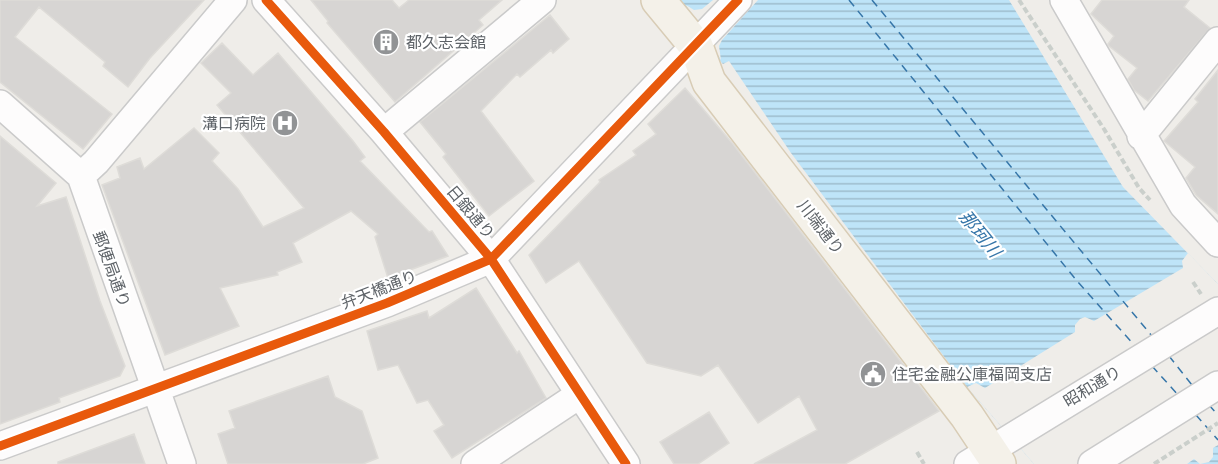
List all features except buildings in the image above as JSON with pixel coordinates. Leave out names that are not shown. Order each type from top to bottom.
[{"type":"main road","name":"川端通り","points":[[658,0],[701,41],[709,82],[967,416],[992,454]]},
{"type":"street","points":[[81,176],[96,162],[233,0]]},
{"type":"street","name":"日銀通り","points":[[266,0],[384,132],[491,259],[626,464]]},
{"type":"street","points":[[384,132],[542,0]]},
{"type":"street","name":"弁天橋通り","points":[[0,446],[387,303],[491,259],[738,0]]},
{"type":"street","points":[[1064,0],[1183,205],[1218,243]]},
{"type":"street","points":[[1141,136],[1218,41]]},
{"type":"street","name":"郵便局通り","points":[[0,104],[81,176],[182,464]]},
{"type":"street","name":"昭和通り","points":[[992,454],[1218,312]]},
{"type":"street","points":[[1092,464],[1218,385]]},
{"type":"street","points":[[475,464],[579,394]]},
{"type":"path","points":[[1019,0],[1104,129],[1139,188],[1155,205]]},
{"type":"path","points":[[1154,464],[1218,423]]},
{"type":"path","points":[[917,452],[924,464]]},
{"type":"water","name":"那珂川","points":[[681,0],[1009,0],[1123,187],[1218,284],[1218,464],[1034,464],[967,387],[791,153],[729,61],[723,64],[721,62]]},
{"type":"pier","points":[[713,0],[758,0],[722,40],[719,46],[721,60],[686,5],[694,10],[702,9]]},
{"type":"pier","points":[[1188,253],[1218,284],[1218,445],[1213,448],[1213,457],[1209,462],[1200,464],[1194,459],[1187,464],[1034,464],[967,387],[976,383],[985,388],[1075,332],[1075,325],[1080,319],[1085,317],[1094,321],[1183,268],[1182,261]]},
{"type":"ferry route","points":[[849,0],[1077,281],[1135,346]]},
{"type":"ferry route","points":[[872,0],[1152,336]]},
{"type":"ferry route","points":[[1169,356],[1192,385]]},
{"type":"ferry route","points":[[1152,366],[1179,396]]},
{"type":"ferry route","points":[[1209,405],[1218,415]]},
{"type":"ferry route","points":[[1196,415],[1218,440]]},
{"type":"cycle path","points":[[266,0],[384,132],[491,259],[626,464]]},
{"type":"cycle path","points":[[0,446],[387,303],[491,259],[738,0]]},
{"type":"place","name":"都久志会館","points":[[386,42]]},
{"type":"place","name":"溝口病院","points":[[285,123]]},
{"type":"place","name":"住宅金融公庫福岡支店","points":[[873,374]]}]
